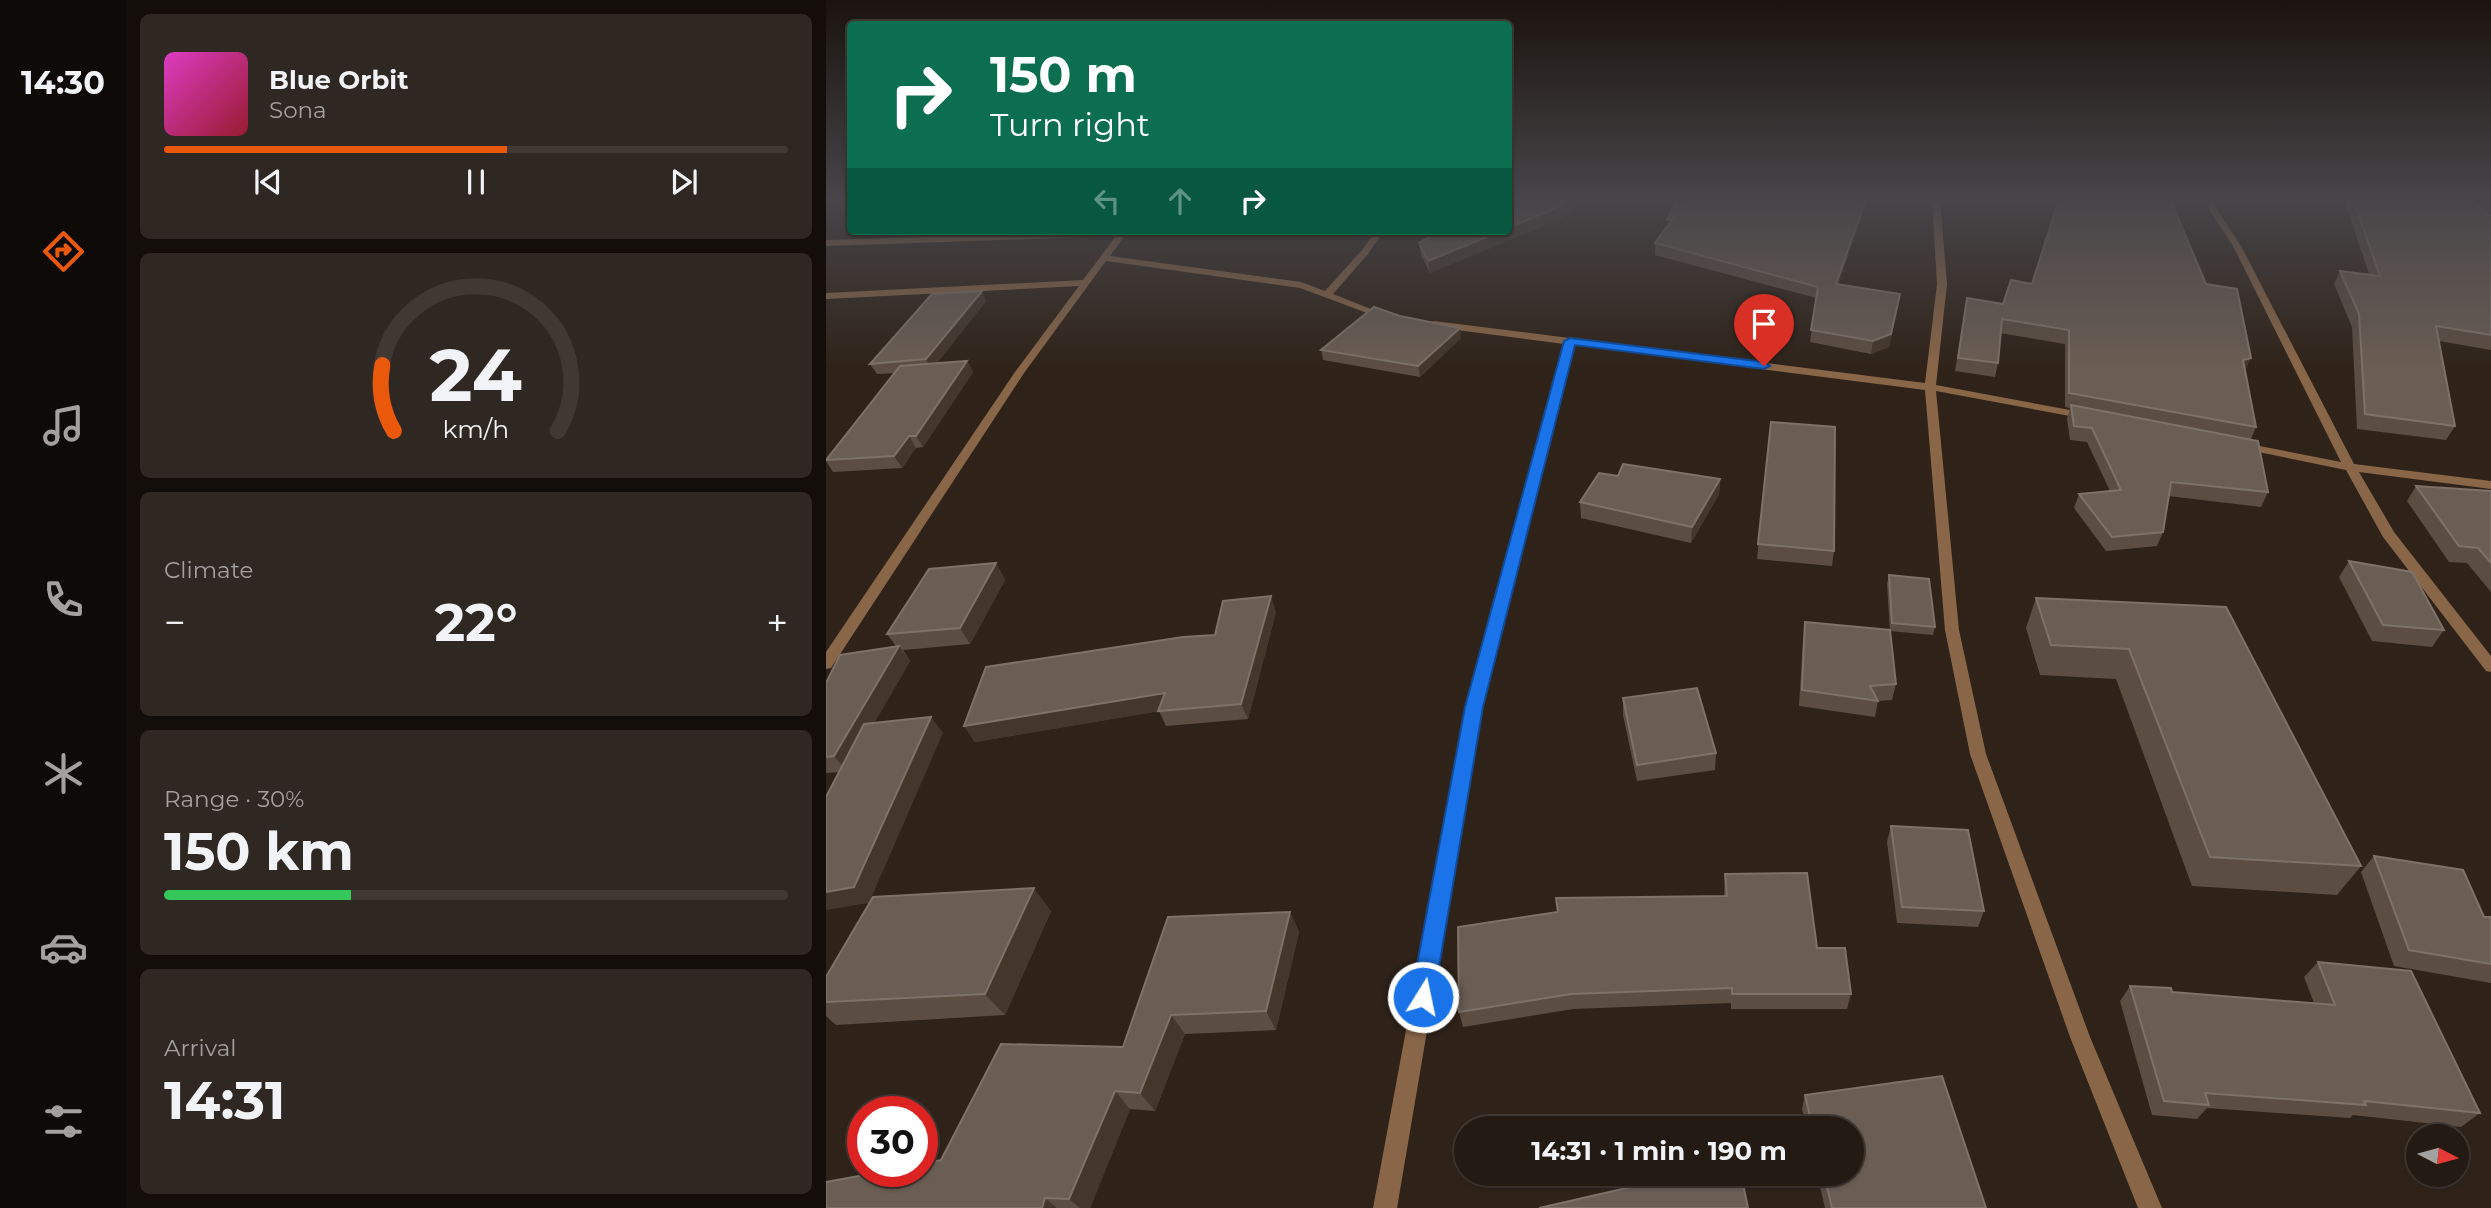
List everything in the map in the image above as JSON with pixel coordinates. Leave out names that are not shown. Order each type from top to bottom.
[{"type":"street","points":[[826,664],[1020,372],[1107,255]]},
{"type":"street","points":[[1328,293],[1363,255]]},
{"type":"street","points":[[1940,255],[1942,284],[1930,387],[1952,630],[1978,754],[2080,1037],[2150,1208]]},
{"type":"street","points":[[2242,255],[2350,467],[2388,534],[2491,667]]},
{"type":"street","points":[[1105,258],[1301,285],[1328,293],[1371,313],[1403,320]]},
{"type":"street","points":[[826,296],[1087,284]]},
{"type":"street","points":[[1416,322],[1930,387],[2093,418]]},
{"type":"street","points":[[1385,1208],[1474,707],[1570,341]]},
{"type":"street","points":[[2228,443],[2350,467],[2491,485]]},
{"type":"building","points":[[1425,255],[1442,255],[1428,261]]},
{"type":"building","points":[[1701,255],[1846,255],[1836,284],[1900,294],[1891,334],[1873,341],[1811,330],[1818,287]]},
{"type":"building","points":[[2041,255],[2194,255],[2206,284],[2237,289],[2251,358],[2243,360],[2256,427],[2069,393],[2069,330],[2002,319],[1998,363],[1958,358],[1967,298],[2003,304],[2011,280],[2032,284]]},
{"type":"building","points":[[2373,255],[2491,255],[2491,335],[2436,326],[2455,426],[2365,414],[2359,314],[2340,271],[2380,276]]},
{"type":"building","points":[[982,291],[926,359],[870,364],[932,294]]},
{"type":"building","points":[[1374,307],[1400,316],[1460,328],[1418,366],[1321,350]]},
{"type":"building","points":[[967,361],[916,436],[909,436],[894,456],[826,460],[900,366]]},
{"type":"building","points":[[2071,405],[2258,441],[2268,492],[2171,482],[2163,532],[2112,537],[2079,494],[2121,490],[2092,428],[2074,426]]},
{"type":"building","points":[[1771,422],[1835,427],[1834,551],[1758,544]]},
{"type":"building","points":[[1623,464],[1720,479],[1692,527],[1580,502],[1599,473],[1618,476]]},
{"type":"building","points":[[2416,486],[2491,491],[2491,563],[2478,548],[2459,546]]},
{"type":"building","points":[[2349,561],[2412,572],[2444,630],[2383,625]]},
{"type":"building","points":[[996,563],[960,628],[887,634],[929,569]]},
{"type":"building","points":[[1889,575],[1929,579],[1935,627],[1892,623]]},
{"type":"building","points":[[1271,596],[1241,704],[1158,711],[1165,693],[964,726],[986,667],[1183,637],[1215,635],[1223,601]]},
{"type":"building","points":[[2036,598],[2226,607],[2361,866],[2210,857],[2129,649],[2051,645]]},
{"type":"building","points":[[1805,622],[1890,630],[1896,684],[1870,686],[1878,701],[1802,690]]},
{"type":"building","points":[[899,646],[834,756],[826,757],[826,683],[840,655]]},
{"type":"building","points":[[1697,688],[1716,753],[1637,765],[1623,698]]},
{"type":"building","points":[[931,717],[854,887],[826,892],[826,797],[864,724]]},
{"type":"building","points":[[1891,826],[1968,830],[1984,911],[1902,907]]},
{"type":"building","points":[[2374,856],[2463,870],[2484,917],[2491,917],[2491,964],[2409,950]]},
{"type":"building","points":[[1807,873],[1817,948],[1845,948],[1851,994],[1732,994],[1732,988],[1571,994],[1459,1012],[1458,927],[1558,912],[1556,898],[1727,896],[1725,874]]},
{"type":"building","points":[[1034,888],[985,994],[826,1002],[826,977],[873,897]]},
{"type":"building","points":[[1290,912],[1266,1011],[1171,1015],[1140,1093],[1115,1091],[1069,1199],[1045,1198],[1042,1208],[826,1208],[826,1182],[847,1178],[847,1187],[938,1187],[938,1161],[941,1160],[1001,1044],[1123,1047],[1168,917]]},
{"type":"building","points":[[2318,962],[2411,971],[2480,1113],[2364,1101],[2366,1105],[2205,1093],[2209,1105],[2164,1101],[2130,986],[2335,1005]]},
{"type":"building","points":[[1942,1076],[1986,1208],[1832,1208],[1827,1186],[1864,1186],[1864,1116],[1810,1116],[1805,1095]]},
{"type":"building","points":[[1635,1186],[1743,1186],[1748,1208],[1539,1208]]},
{"type":"route","points":[[1423,997],[1474,707],[1570,341],[1764,366]]}]
